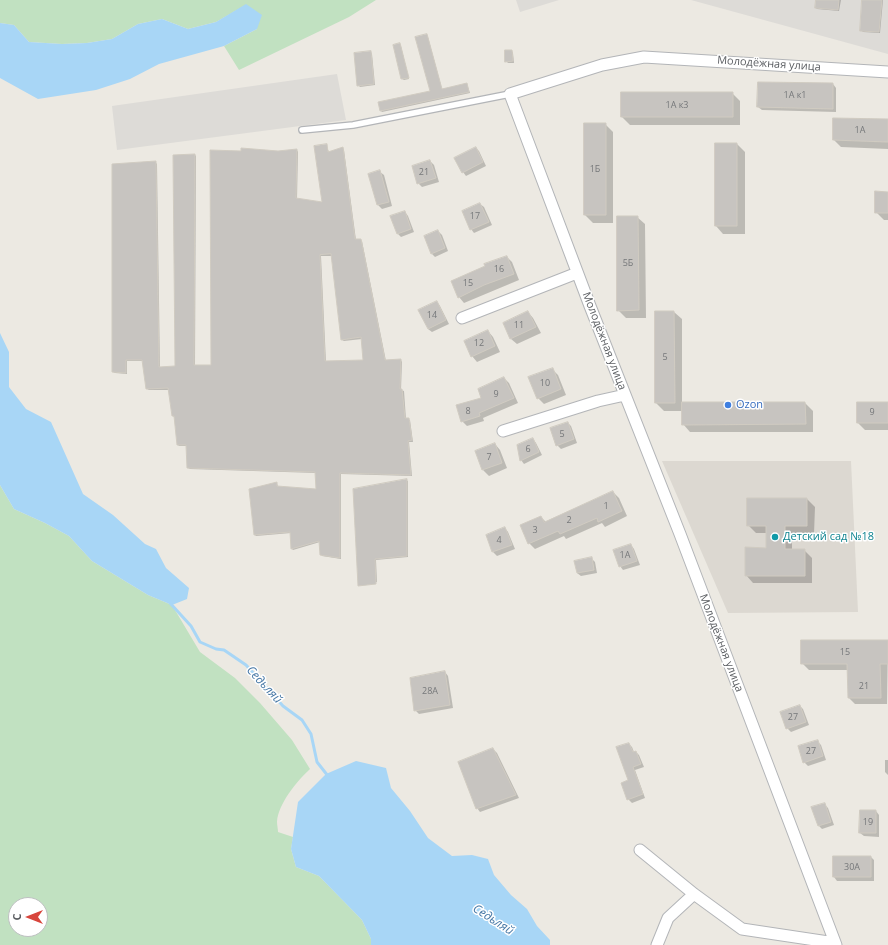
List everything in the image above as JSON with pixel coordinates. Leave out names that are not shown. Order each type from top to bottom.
[{"type":"street","name":"Молодёжная улица","points":[[836,944],[686,548],[577,272],[510,94],[602,65],[644,57],[888,72]]},
{"type":"street","points":[[462,318],[577,272]]},
{"type":"street","points":[[503,431],[598,401],[625,395]]},
{"type":"street","points":[[640,850],[694,894],[742,929],[836,944]]},
{"type":"street","points":[[656,945],[668,918],[694,894]]},
{"type":"lane","points":[[302,130],[353,125],[510,94]]},
{"type":"shaded area","points":[[516,0],[559,0],[520,12]]},
{"type":"shaded area","points":[[691,0],[888,0],[888,54]]},
{"type":"shaded area","points":[[337,74],[346,120],[117,150],[112,106]]},
{"type":"shaded area","points":[[662,461],[851,461],[858,612],[728,613]]},
{"type":"green space","points":[[0,0],[376,0],[349,17],[239,70],[224,46],[257,29],[246,5],[216,22],[188,29],[162,19],[138,24],[112,39],[87,43],[62,44],[29,42],[14,25],[0,23]]},
{"type":"green space","points":[[0,485],[14,509],[69,536],[92,561],[148,595],[172,605],[200,652],[235,678],[260,703],[292,740],[310,769],[294,786],[284,800],[278,815],[278,832],[293,837],[291,849],[296,867],[319,876],[362,920],[371,939],[371,945],[0,945]]},
{"type":"water","points":[[246,4],[262,15],[257,29],[224,46],[159,64],[130,79],[96,90],[38,99],[0,78],[0,23],[14,25],[29,42],[62,44],[87,43],[112,39],[138,24],[162,19],[188,29],[216,22]]},
{"type":"water","points":[[0,333],[9,352],[9,387],[26,409],[51,422],[83,494],[113,515],[145,544],[156,549],[166,568],[189,588],[187,599],[172,605],[148,595],[92,561],[69,536],[14,509],[0,485]]},
{"type":"water","points":[[356,761],[386,768],[391,788],[410,811],[428,838],[452,856],[472,855],[488,859],[494,875],[511,895],[527,909],[537,926],[550,940],[550,945],[371,945],[371,939],[362,920],[319,876],[296,867],[291,849],[298,802],[326,774]]},
{"type":"building","points":[[816,0],[839,0],[838,10],[815,8]]},
{"type":"building","points":[[862,0],[882,0],[879,32],[860,31]]},
{"type":"building","points":[[427,34],[442,89],[467,83],[469,92],[380,111],[378,102],[430,91],[415,37]]},
{"type":"building","points":[[400,43],[409,78],[401,79],[393,45]]},
{"type":"building","points":[[505,50],[512,50],[513,61],[505,62]]},
{"type":"building","points":[[371,51],[374,84],[357,86],[354,53]]},
{"type":"building","points":[[758,82],[833,83],[833,109],[757,107]]},
{"type":"building","points":[[621,92],[733,92],[733,117],[621,117]]},
{"type":"building","points":[[833,118],[888,119],[888,142],[833,140]]},
{"type":"building","points":[[584,123],[606,123],[606,215],[584,215]]},
{"type":"building","points":[[715,143],[737,143],[737,226],[715,226]]},
{"type":"building","points":[[327,144],[328,152],[343,147],[355,239],[361,239],[385,360],[401,359],[400,389],[402,389],[405,418],[409,418],[412,440],[408,441],[411,475],[340,473],[340,558],[320,555],[319,541],[291,549],[290,532],[254,535],[249,489],[277,482],[277,486],[316,489],[315,472],[187,468],[186,445],[177,445],[174,416],[172,416],[168,388],[146,389],[142,360],[126,360],[126,373],[112,372],[112,164],[156,161],[159,367],[175,366],[173,155],[195,154],[194,365],[211,365],[210,150],[241,151],[241,148],[278,151],[297,149],[296,198],[322,202],[314,146]],"holes":[[[331,254],[341,340],[361,337],[363,360],[325,361],[320,255]]]},
{"type":"building","points":[[476,147],[483,162],[462,173],[454,158]]},
{"type":"building","points":[[430,160],[436,178],[417,184],[412,166]]},
{"type":"building","points":[[380,170],[389,202],[377,205],[368,174]]},
{"type":"building","points":[[875,191],[888,192],[888,213],[875,213]]},
{"type":"building","points":[[480,203],[489,222],[470,230],[462,211]]},
{"type":"building","points":[[405,211],[411,229],[397,234],[390,216]]},
{"type":"building","points":[[617,216],[638,216],[639,310],[617,311]]},
{"type":"building","points":[[438,230],[445,248],[431,254],[424,236]]},
{"type":"building","points":[[507,256],[514,274],[484,285],[458,298],[451,281],[485,266],[484,264]]},
{"type":"building","points":[[437,301],[446,320],[428,329],[418,310]]},
{"type":"building","points":[[528,311],[536,327],[510,339],[503,323]]},
{"type":"building","points":[[655,311],[674,311],[675,403],[655,403]]},
{"type":"building","points":[[488,330],[495,346],[471,357],[464,341]]},
{"type":"building","points":[[553,368],[561,389],[537,399],[528,377]]},
{"type":"building","points":[[504,377],[514,398],[479,413],[480,416],[461,422],[456,405],[481,398],[478,389]]},
{"type":"building","points":[[682,402],[805,402],[806,424],[682,425]]},
{"type":"building","points":[[857,402],[888,402],[888,423],[857,423]]},
{"type":"building","points":[[568,422],[574,439],[556,446],[550,428]]},
{"type":"building","points":[[533,438],[539,452],[520,461],[517,445]]},
{"type":"building","points":[[495,443],[502,463],[482,470],[475,451]]},
{"type":"building","points":[[407,479],[407,556],[375,559],[376,584],[358,586],[353,489]]},
{"type":"building","points":[[613,491],[622,511],[598,522],[597,518],[560,534],[558,531],[528,544],[520,525],[541,516],[544,522]]},
{"type":"building","name":"Детский сад №18","points":[[747,498],[807,498],[807,526],[785,526],[785,549],[805,549],[805,576],[745,576],[745,547],[766,548],[766,526],[747,526]]},
{"type":"building","points":[[505,527],[512,545],[492,552],[486,535]]},
{"type":"building","points":[[631,544],[637,561],[619,567],[613,550]]},
{"type":"building","points":[[592,557],[594,570],[577,573],[574,561]]},
{"type":"building","points":[[801,640],[888,640],[888,664],[880,664],[881,698],[848,698],[847,664],[801,664]]},
{"type":"building","points":[[445,671],[450,705],[414,711],[410,678]]},
{"type":"building","points":[[800,705],[806,722],[786,729],[780,712]]},
{"type":"building","points":[[818,740],[823,756],[803,763],[798,746]]},
{"type":"building","points":[[629,743],[633,752],[636,751],[641,764],[633,767],[643,794],[627,800],[621,783],[628,780],[616,747]]},
{"type":"building","points":[[493,748],[516,795],[476,809],[458,762]]},
{"type":"building","points":[[825,803],[831,822],[818,826],[811,807]]},
{"type":"building","points":[[860,810],[876,810],[876,833],[859,833]]},
{"type":"building","points":[[833,856],[871,856],[871,877],[833,877]]},
{"type":"waterway","name":"Седьляй","points":[[170,603],[191,626],[200,642],[216,649],[224,650],[246,665],[283,706],[302,720],[311,734],[317,762],[328,776]]},
{"type":"place","name":"Ozon","points":[[728,405]]},
{"type":"place","name":"Детский сад №18","points":[[775,537]]}]
